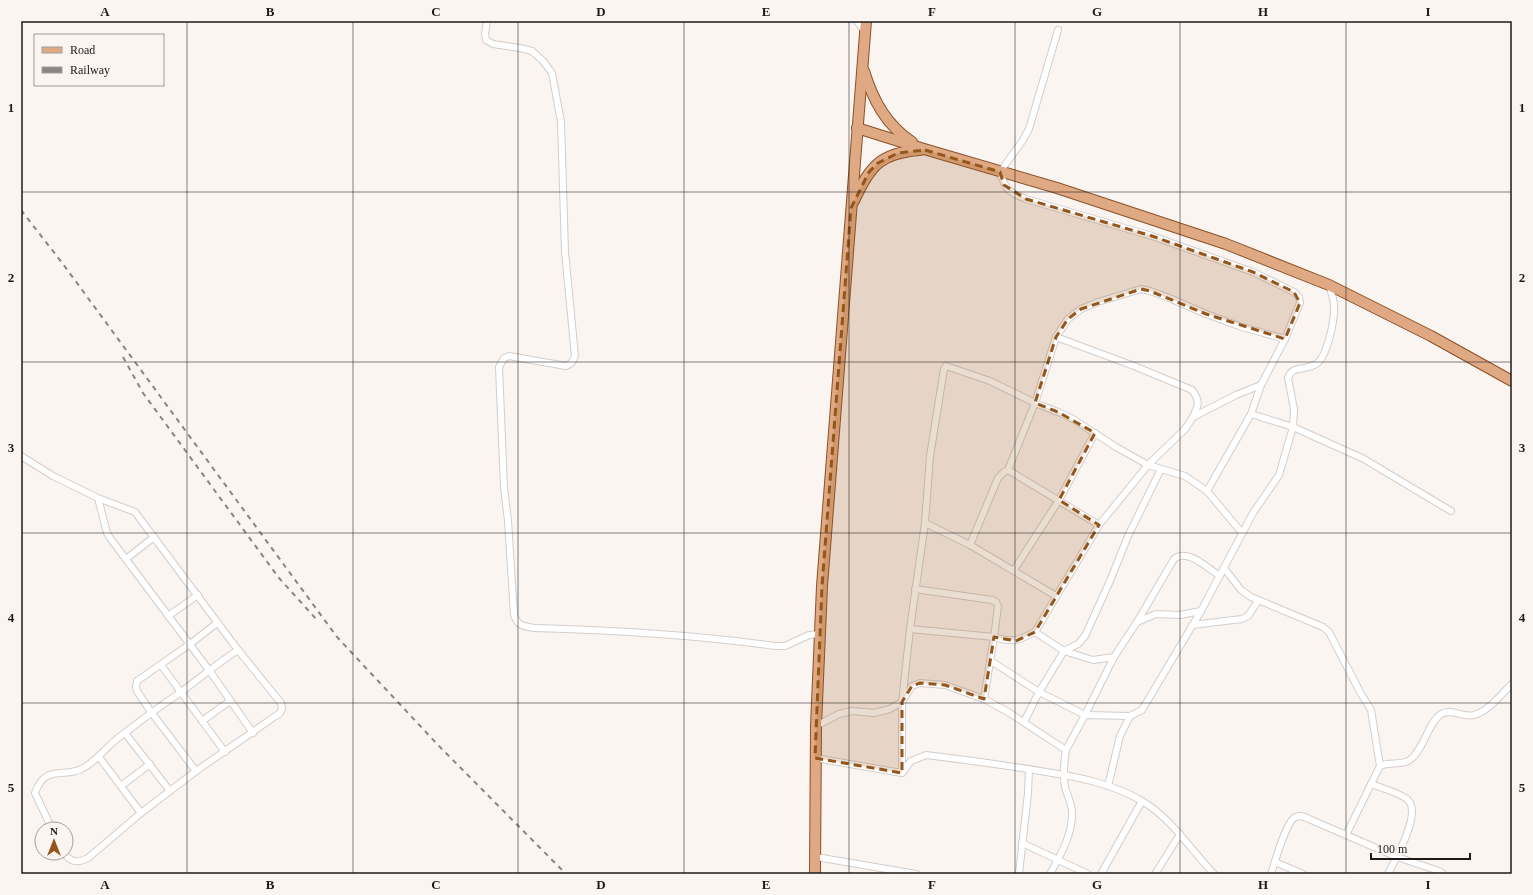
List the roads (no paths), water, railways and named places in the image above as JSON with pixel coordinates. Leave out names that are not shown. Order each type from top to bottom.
[{"type":"main road","points":[[815,874],[815,758],[822,586],[866,21]]},
{"type":"main road","points":[[862,66],[870,89],[882,112],[902,135],[925,149]]},
{"type":"main road","points":[[857,128],[1057,188],[1219,241],[1329,285],[1431,336],[1512,381]]},
{"type":"main road","points":[[851,208],[869,172],[878,163],[898,152],[925,149]]},
{"type":"street","points":[[487,21],[485,34],[486,40],[493,44],[532,51],[543,61],[552,73],[561,122],[565,252],[575,356],[574,361],[566,366],[509,356],[504,358],[499,367],[504,487],[508,521],[514,615],[517,622],[524,627],[534,628],[621,630],[720,638],[776,646],[791,644],[809,635],[820,634]]},
{"type":"street","points":[[857,21],[865,32]]},
{"type":"street","points":[[1058,30],[1029,129],[1000,172],[1004,185],[1012,193],[1026,199],[1152,236],[1253,272],[1294,292],[1299,297],[1300,303],[1285,339],[1261,385],[1250,414],[1207,491]]},
{"type":"street","points":[[991,661],[1039,692],[1085,715],[1130,716],[1142,710],[1201,611],[1253,513],[1279,475],[1293,427],[1294,409],[1288,378],[1289,373],[1293,370],[1311,367],[1318,363],[1321,358],[1329,338],[1334,317],[1334,304],[1329,285]]},
{"type":"street","points":[[970,545],[998,478],[1008,470],[1035,403],[1056,337],[1068,319],[1081,309],[1113,297],[1141,289],[1167,297],[1239,326],[1285,339]]},
{"type":"street","points":[[910,628],[994,637],[1008,641],[1016,641],[1035,632],[1099,525],[1148,465],[1185,428],[1193,417],[1198,404],[1197,397],[1192,390],[1134,366],[1056,337]]},
{"type":"street","points":[[902,773],[902,702],[910,628],[925,523],[930,456],[944,369],[946,366],[990,381],[1035,403],[1073,419],[1116,447],[1148,465],[1186,476],[1207,491],[1242,533]]},
{"type":"street","points":[[1193,417],[1236,395],[1261,385]]},
{"type":"street","points":[[1250,414],[1293,427],[1364,459],[1451,511]]},
{"type":"street","points":[[1014,570],[1059,500],[1094,433]]},
{"type":"street","points":[[21,456],[53,476],[98,498],[134,512],[198,595],[217,623],[281,703],[282,709],[280,713],[253,733],[196,771],[141,813],[88,858],[80,862],[73,861]]},
{"type":"street","points":[[1024,722],[1039,692],[1064,651],[1078,644],[1085,636],[1110,581],[1128,536],[1161,469]]},
{"type":"street","points":[[1008,470],[1099,525]]},
{"type":"street","points":[[98,498],[107,533],[209,670],[253,733]]},
{"type":"street","points":[[925,523],[970,545],[1056,596]]},
{"type":"street","points":[[126,559],[154,537]]},
{"type":"street","points":[[1050,874],[1067,841],[1071,826],[1072,810],[1064,775],[1066,750],[1114,657],[1137,622],[1174,559],[1178,556],[1191,556],[1220,576]]},
{"type":"street","points":[[1224,568],[1241,590],[1258,601],[1323,627],[1329,632],[1371,710],[1380,766],[1346,835]]},
{"type":"street","points":[[915,589],[992,600],[996,602],[998,606],[991,661],[984,699]]},
{"type":"street","points":[[168,616],[198,595]]},
{"type":"street","points":[[1192,625],[1242,619],[1248,616],[1258,601]]},
{"type":"street","points":[[1137,622],[1156,614],[1180,615],[1201,611]]},
{"type":"street","points":[[196,771],[151,712],[137,690],[136,684],[137,681],[217,623]]},
{"type":"street","points":[[1035,632],[1064,651],[1093,660],[1114,657]]},
{"type":"street","points":[[48,821],[35,793],[37,787],[47,776],[56,772],[78,772],[99,757],[111,744],[151,712],[238,650]]},
{"type":"street","points":[[160,665],[225,752]]},
{"type":"street","points":[[816,726],[839,714],[852,711],[874,713],[890,709],[902,702],[912,686],[920,683],[945,685],[984,699],[1024,722],[1066,750]]},
{"type":"street","points":[[1380,766],[1388,763],[1404,762],[1409,760],[1416,754],[1437,717],[1443,713],[1451,712],[1472,716],[1482,712],[1512,684]]},
{"type":"street","points":[[202,721],[230,701]]},
{"type":"street","points":[[1108,786],[1120,736],[1130,716]]},
{"type":"street","points":[[125,733],[170,791]]},
{"type":"street","points":[[902,773],[911,761],[926,755],[1029,769],[1064,775],[1108,786],[1142,801],[1159,814],[1180,834],[1214,874]]},
{"type":"street","points":[[99,757],[141,813]]},
{"type":"street","points":[[815,758],[902,773]]},
{"type":"street","points":[[121,786],[150,764]]},
{"type":"street","points":[[1019,874],[1028,793],[1029,769]]},
{"type":"street","points":[[1371,784],[1406,798],[1410,803],[1412,812],[1411,824],[1388,874]]},
{"type":"street","points":[[1101,874],[1142,801]]},
{"type":"street","points":[[1271,874],[1285,832],[1291,821],[1296,817],[1302,816],[1397,857],[1439,871],[1443,874]]},
{"type":"street","points":[[1155,874],[1180,834]]},
{"type":"street","points":[[1022,843],[1088,874]]},
{"type":"street","points":[[816,856],[916,874]]},
{"type":"street","points":[[1275,862],[1303,874]]},
{"type":"railway","points":[[21,210],[63,264],[337,637],[438,745],[566,874]]},
{"type":"railway","points":[[123,357],[143,393],[279,578],[317,620]]}]
